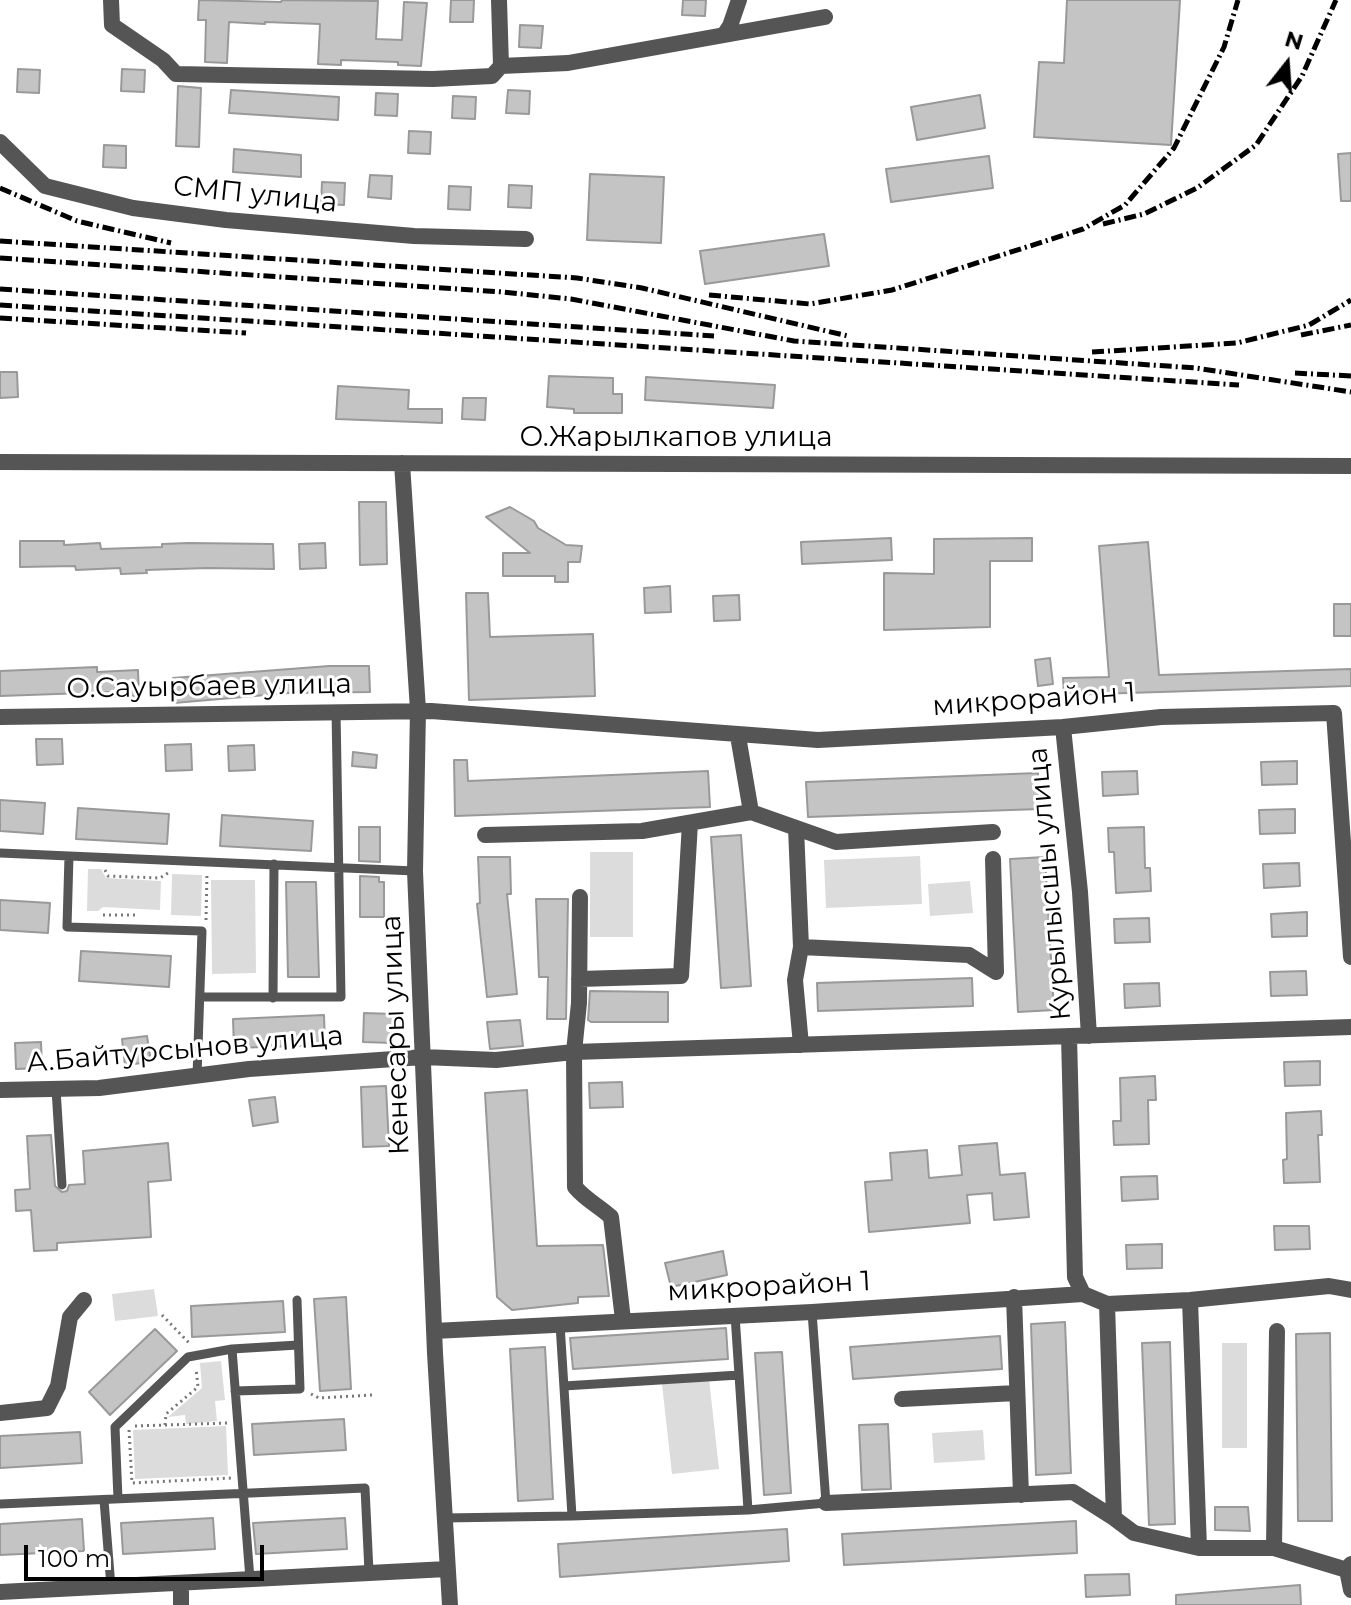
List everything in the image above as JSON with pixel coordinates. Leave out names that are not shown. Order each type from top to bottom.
[{"type":"street","points":[[111,0],[112,25],[163,60],[176,74],[433,79],[492,76],[501,66],[499,0]]},
{"type":"street","points":[[724,35],[739,0]]},
{"type":"street","points":[[501,66],[568,63],[825,17]]},
{"type":"street","name":"СМП улица","points":[[0,142],[45,186],[133,208],[226,220],[414,236],[526,239]]},
{"type":"street","name":"О.Жарылкапов улица","points":[[0,462],[1351,466]]},
{"type":"street","name":"Кенесары улица","points":[[402,463],[418,710],[415,871],[434,1331],[450,1605]]},
{"type":"street","name":"О.Сауырбаев улица","points":[[0,717],[418,710]]},
{"type":"street","name":"микрорайон 1","points":[[418,710],[818,740],[1063,727],[1161,717],[1334,713],[1351,957]]},
{"type":"street","name":"Курылысшы улица","points":[[1063,727],[1080,892],[1089,1036]]},
{"type":"street","points":[[738,736],[751,812]]},
{"type":"street","points":[[485,835],[642,831],[751,812],[836,842],[993,832]]},
{"type":"street","points":[[579,979],[681,976],[690,823]]},
{"type":"street","points":[[796,828],[801,947],[795,980],[801,1045]]},
{"type":"street","points":[[801,947],[969,955],[996,972],[993,859]]},
{"type":"street","points":[[580,897],[574,1052],[575,1187],[587,1202],[611,1217],[623,1320]]},
{"type":"street","points":[[423,1057],[496,1060],[574,1052],[1351,1027]]},
{"type":"street","name":"Курылысшы улица","points":[[1069,1036],[1075,1277],[1083,1294]]},
{"type":"street","name":"А.Байтурсынов улица","points":[[0,1090],[99,1088],[249,1069],[423,1057]]},
{"type":"street","points":[[1083,1294],[1107,1304],[1190,1300],[1329,1286],[1351,1290]]},
{"type":"street","name":"микрорайон 1","points":[[434,1331],[812,1312],[1083,1294]]},
{"type":"street","points":[[1014,1297],[1021,1495]]},
{"type":"street","points":[[0,1413],[47,1408],[58,1386],[70,1317],[84,1300]]},
{"type":"street","points":[[1190,1300],[1199,1548]]},
{"type":"street","points":[[1107,1304],[1114,1518]]},
{"type":"street","points":[[1274,1548],[1277,1331]]},
{"type":"street","points":[[902,1399],[1016,1393]]},
{"type":"street","points":[[826,1503],[1073,1492],[1134,1533],[1199,1548],[1274,1548],[1349,1567],[1351,1590]]},
{"type":"street","points":[[0,1592],[21,1598],[111,1587],[447,1569]]},
{"type":"street","points":[[181,1583],[181,1605]]},
{"type":"lane","points":[[200,997],[341,997],[336,711]]},
{"type":"lane","points":[[0,853],[415,871]]},
{"type":"lane","points":[[69,856],[67,927],[202,931],[197,1076]]},
{"type":"lane","points":[[273,998],[274,864]]},
{"type":"lane","points":[[56,1089],[62,1185]]},
{"type":"lane","points":[[235,1391],[300,1389],[297,1300]]},
{"type":"lane","points":[[444,1518],[748,1510],[826,1503],[812,1312]]},
{"type":"lane","points":[[735,1315],[748,1510]]},
{"type":"lane","points":[[560,1324],[572,1516]]},
{"type":"lane","points":[[118,1499],[115,1427],[188,1357],[232,1349],[298,1345]]},
{"type":"lane","points":[[232,1349],[250,1579]]},
{"type":"lane","points":[[564,1386],[739,1375]]},
{"type":"lane","points":[[0,1504],[365,1488],[369,1572]]},
{"type":"lane","points":[[104,1500],[111,1587]]},
{"type":"path","points":[[101,917],[105,913],[149,916]]},
{"type":"path","points":[[162,1315],[200,1355],[200,1361],[196,1362],[198,1387],[166,1414],[165,1425]]},
{"type":"path","points":[[300,1389],[319,1398],[372,1395]]},
{"type":"path","points":[[232,1478],[132,1483],[129,1427],[238,1423]]},
{"type":"shaded area","points":[[590,852],[633,852],[633,937],[590,937]]},
{"type":"shaded area","points":[[920,856],[922,904],[826,908],[824,860]]},
{"type":"shaded area","points":[[88,869],[101,869],[106,878],[161,881],[160,910],[103,907],[98,911],[87,911]]},
{"type":"shaded area","points":[[172,874],[202,875],[201,916],[171,915]]},
{"type":"shaded area","points":[[211,880],[255,880],[256,973],[212,974]]},
{"type":"shaded area","points":[[970,881],[973,913],[930,916],[928,884]]},
{"type":"shaded area","points":[[154,1289],[158,1316],[115,1321],[112,1294]]},
{"type":"shaded area","points":[[1222,1343],[1247,1343],[1247,1448],[1222,1448]]},
{"type":"shaded area","points":[[221,1361],[225,1400],[215,1401],[217,1421],[186,1424],[185,1415],[168,1417],[202,1388],[200,1363]]},
{"type":"shaded area","points":[[709,1379],[719,1469],[672,1474],[662,1384]]},
{"type":"shaded area","points":[[226,1426],[228,1475],[135,1479],[133,1430]]},
{"type":"shaded area","points":[[983,1430],[985,1460],[934,1463],[932,1433]]},
{"type":"building","points":[[199,0],[378,1],[376,39],[402,40],[404,2],[427,3],[421,66],[341,60],[341,65],[318,64],[320,24],[265,22],[229,22],[227,63],[205,62],[206,20],[198,20]]},
{"type":"building","points":[[451,0],[474,0],[473,22],[450,22]]},
{"type":"building","points":[[683,0],[706,0],[705,16],[682,15]]},
{"type":"building","points":[[1067,0],[1180,0],[1171,145],[1034,137],[1039,62],[1064,63]]},
{"type":"building","points":[[520,25],[543,26],[541,48],[519,47]]},
{"type":"building","points":[[18,69],[40,70],[39,93],[17,92]]},
{"type":"building","points":[[122,69],[145,70],[144,92],[121,91]]},
{"type":"building","points":[[178,86],[201,88],[199,147],[176,146]]},
{"type":"building","points":[[231,90],[339,97],[338,120],[229,113]]},
{"type":"building","points":[[508,90],[530,91],[529,114],[506,113]]},
{"type":"building","points":[[376,93],[398,94],[397,116],[375,115]]},
{"type":"building","points":[[980,95],[985,128],[917,140],[911,107]]},
{"type":"building","points":[[453,96],[476,97],[475,119],[452,118]]},
{"type":"building","points":[[409,131],[431,132],[430,154],[408,153]]},
{"type":"building","points":[[104,145],[126,146],[126,168],[103,167]]},
{"type":"building","points":[[234,149],[301,155],[301,177],[233,172]]},
{"type":"building","points":[[1351,153],[1351,201],[1341,201],[1338,154]]},
{"type":"building","points":[[989,156],[993,188],[891,202],[886,169]]},
{"type":"building","points":[[590,174],[664,177],[661,243],[587,240]]},
{"type":"building","points":[[370,175],[392,176],[391,199],[368,197]]},
{"type":"building","points":[[322,182],[345,183],[344,205],[321,204]]},
{"type":"building","points":[[509,185],[532,186],[531,208],[508,207]]},
{"type":"building","points":[[449,186],[471,187],[470,210],[448,209]]},
{"type":"building","points":[[824,234],[829,266],[705,284],[700,251]]},
{"type":"building","points":[[0,372],[17,372],[18,397],[0,398]]},
{"type":"building","points":[[549,376],[613,378],[613,394],[622,394],[622,413],[574,413],[574,409],[547,407]]},
{"type":"building","points":[[646,377],[775,385],[773,408],[645,400]]},
{"type":"building","points":[[338,386],[409,390],[408,409],[442,409],[442,423],[336,419]]},
{"type":"building","points":[[463,398],[486,398],[485,420],[462,419]]},
{"type":"building","points":[[359,502],[386,502],[387,564],[360,565]]},
{"type":"building","points":[[510,507],[566,545],[582,546],[580,562],[568,562],[568,582],[555,582],[555,576],[503,576],[503,553],[530,553],[486,517]]},
{"type":"building","points":[[891,538],[892,560],[802,564],[801,542]]},
{"type":"building","points":[[1032,538],[1032,561],[990,561],[990,627],[884,630],[884,573],[934,574],[934,539]]},
{"type":"building","points":[[20,541],[64,541],[64,545],[100,543],[101,549],[188,543],[273,544],[274,569],[207,568],[121,574],[120,568],[76,570],[75,566],[20,567]]},
{"type":"building","points":[[1148,542],[1159,675],[1351,669],[1351,686],[1064,695],[1063,678],[1109,677],[1099,546]]},
{"type":"building","points":[[325,543],[326,568],[300,569],[299,544]]},
{"type":"building","points":[[670,586],[671,612],[645,613],[644,588]]},
{"type":"building","points":[[466,593],[488,593],[490,637],[593,634],[595,696],[469,700]]},
{"type":"building","points":[[739,595],[740,620],[714,621],[713,596]]},
{"type":"building","points":[[1334,604],[1351,604],[1351,636],[1334,636]]},
{"type":"building","points":[[1050,658],[1053,684],[1038,686],[1035,660]]},
{"type":"building","points":[[329,666],[369,666],[370,692],[289,693],[174,703],[173,678]]},
{"type":"building","points":[[97,667],[97,672],[138,670],[139,696],[113,697],[113,692],[0,696],[0,671]]},
{"type":"building","points":[[36,739],[62,739],[63,764],[37,765]]},
{"type":"building","points":[[191,744],[192,770],[166,771],[165,745]]},
{"type":"building","points":[[254,745],[255,770],[229,771],[228,746]]},
{"type":"building","points":[[353,752],[377,755],[376,768],[352,766]]},
{"type":"building","points":[[454,760],[467,760],[468,781],[708,771],[710,807],[455,816]]},
{"type":"building","points":[[1297,761],[1297,784],[1262,785],[1261,762]]},
{"type":"building","points":[[1137,771],[1138,794],[1103,796],[1102,772]]},
{"type":"building","points":[[1038,773],[1040,809],[808,817],[806,782]]},
{"type":"building","points":[[0,800],[45,803],[43,834],[0,831]]},
{"type":"building","points":[[78,808],[169,814],[167,844],[76,839]]},
{"type":"building","points":[[1295,809],[1295,833],[1260,834],[1259,810]]},
{"type":"building","points":[[222,815],[313,821],[311,851],[220,846]]},
{"type":"building","points":[[359,827],[380,827],[380,862],[359,861]]},
{"type":"building","points":[[1144,827],[1145,868],[1150,868],[1151,891],[1116,893],[1114,852],[1109,852],[1108,828]]},
{"type":"building","points":[[741,835],[751,986],[721,988],[711,837]]},
{"type":"building","points":[[478,857],[510,857],[511,894],[507,894],[517,994],[487,997],[477,904],[480,903]]},
{"type":"building","points":[[1045,857],[1054,1010],[1018,1012],[1010,859]]},
{"type":"building","points":[[1299,863],[1300,886],[1264,888],[1263,864]]},
{"type":"building","points":[[360,876],[379,877],[379,882],[384,882],[384,917],[360,917]]},
{"type":"building","points":[[286,882],[316,882],[319,977],[288,977]]},
{"type":"building","points":[[536,899],[568,899],[566,1019],[547,1019],[548,977],[539,977]]},
{"type":"building","points":[[0,900],[50,903],[48,933],[0,930]]},
{"type":"building","points":[[1307,912],[1307,936],[1272,937],[1271,914]]},
{"type":"building","points":[[1149,918],[1150,942],[1115,943],[1114,919]]},
{"type":"building","points":[[81,951],[171,956],[169,987],[79,981]]},
{"type":"building","points":[[1306,971],[1307,995],[1271,996],[1270,972]]},
{"type":"building","points":[[972,978],[973,1006],[818,1011],[817,983]]},
{"type":"building","points":[[1159,983],[1160,1006],[1125,1008],[1124,984]]},
{"type":"building","points":[[590,991],[668,992],[668,1022],[591,1022],[588,1020]]},
{"type":"building","points":[[364,1013],[393,1014],[392,1043],[363,1042]]},
{"type":"building","points":[[324,1015],[325,1045],[234,1048],[233,1019]]},
{"type":"building","points":[[520,1020],[523,1046],[490,1049],[487,1022]]},
{"type":"building","points":[[147,1036],[151,1062],[125,1065],[122,1039]]},
{"type":"building","points":[[41,1042],[42,1068],[16,1069],[15,1043]]},
{"type":"building","points":[[1320,1061],[1320,1085],[1285,1086],[1284,1062]]},
{"type":"building","points":[[1155,1076],[1156,1100],[1148,1100],[1149,1144],[1114,1145],[1113,1121],[1121,1121],[1120,1078]]},
{"type":"building","points":[[622,1082],[623,1107],[590,1108],[589,1083]]},
{"type":"building","points":[[386,1086],[389,1146],[363,1147],[361,1087]]},
{"type":"building","points":[[527,1090],[537,1246],[603,1245],[609,1296],[578,1297],[578,1303],[512,1310],[497,1297],[485,1093]]},
{"type":"building","points":[[275,1097],[278,1122],[253,1126],[249,1100]]},
{"type":"building","points":[[1321,1111],[1322,1135],[1318,1135],[1320,1182],[1284,1183],[1286,1113]]},
{"type":"building","points":[[51,1135],[55,1186],[62,1192],[67,1191],[69,1185],[85,1184],[83,1151],[168,1143],[171,1180],[148,1182],[151,1237],[57,1243],[57,1250],[34,1251],[31,1210],[16,1211],[15,1190],[30,1189],[27,1136]]},
{"type":"building","points":[[997,1143],[1000,1175],[1025,1173],[1029,1217],[994,1220],[992,1193],[967,1195],[970,1223],[869,1232],[865,1182],[892,1180],[890,1153],[927,1150],[929,1178],[962,1175],[959,1146]]},
{"type":"building","points":[[1157,1176],[1158,1199],[1122,1201],[1121,1177]]},
{"type":"building","points":[[1274,1226],[1309,1226],[1310,1249],[1275,1250]]},
{"type":"building","points":[[1162,1244],[1162,1268],[1127,1269],[1126,1245]]},
{"type":"building","points":[[723,1251],[727,1275],[671,1287],[665,1263]]},
{"type":"building","points":[[346,1297],[351,1389],[320,1391],[314,1299]]},
{"type":"building","points":[[283,1301],[285,1332],[192,1337],[191,1306]]},
{"type":"building","points":[[1065,1322],[1071,1473],[1036,1475],[1031,1324]]},
{"type":"building","points":[[726,1328],[728,1359],[573,1369],[570,1338]]},
{"type":"building","points":[[155,1329],[177,1351],[110,1415],[89,1392]]},
{"type":"building","points":[[1330,1333],[1332,1521],[1298,1521],[1296,1334]]},
{"type":"building","points":[[1000,1336],[1002,1369],[853,1379],[850,1347]]},
{"type":"building","points":[[1170,1342],[1175,1524],[1149,1525],[1142,1343]]},
{"type":"building","points":[[545,1347],[553,1499],[518,1501],[510,1349]]},
{"type":"building","points":[[782,1352],[791,1493],[764,1495],[755,1353]]},
{"type":"building","points":[[344,1419],[346,1450],[254,1455],[252,1424]]},
{"type":"building","points":[[888,1424],[891,1489],[862,1490],[859,1425]]},
{"type":"building","points":[[80,1432],[82,1463],[0,1468],[0,1436]]},
{"type":"building","points":[[1215,1507],[1248,1507],[1250,1531],[1215,1530]]},
{"type":"building","points":[[213,1518],[215,1549],[123,1554],[121,1523]]},
{"type":"building","points":[[345,1518],[347,1549],[256,1554],[253,1523]]},
{"type":"building","points":[[82,1519],[84,1551],[0,1555],[0,1524]]},
{"type":"building","points":[[1076,1521],[1077,1553],[844,1565],[842,1534]]},
{"type":"building","points":[[787,1529],[789,1561],[560,1577],[558,1544]]},
{"type":"building","points":[[1129,1574],[1130,1595],[1086,1597],[1085,1575]]},
{"type":"building","points":[[1300,1585],[1301,1605],[1176,1605],[1176,1595]]},
{"type":"railway","points":[[709,295],[810,304],[892,290],[1083,229],[1125,205],[1174,148],[1224,47],[1238,0]]},
{"type":"railway","points":[[1103,224],[1144,214],[1197,188],[1256,145],[1302,76],[1336,0]]},
{"type":"railway","points":[[0,188],[77,221],[171,243]]},
{"type":"railway","points":[[0,241],[577,278],[642,288],[848,336]]},
{"type":"railway","points":[[0,258],[503,292],[571,299],[794,341],[1196,368],[1351,392]]},
{"type":"railway","points":[[0,289],[714,336]]},
{"type":"railway","points":[[1092,352],[1237,343],[1309,325],[1351,300]]},
{"type":"railway","points":[[0,305],[1239,385]]},
{"type":"railway","points":[[0,318],[246,333]]},
{"type":"railway","points":[[1301,335],[1351,325]]},
{"type":"railway","points":[[1295,373],[1351,376]]}]
